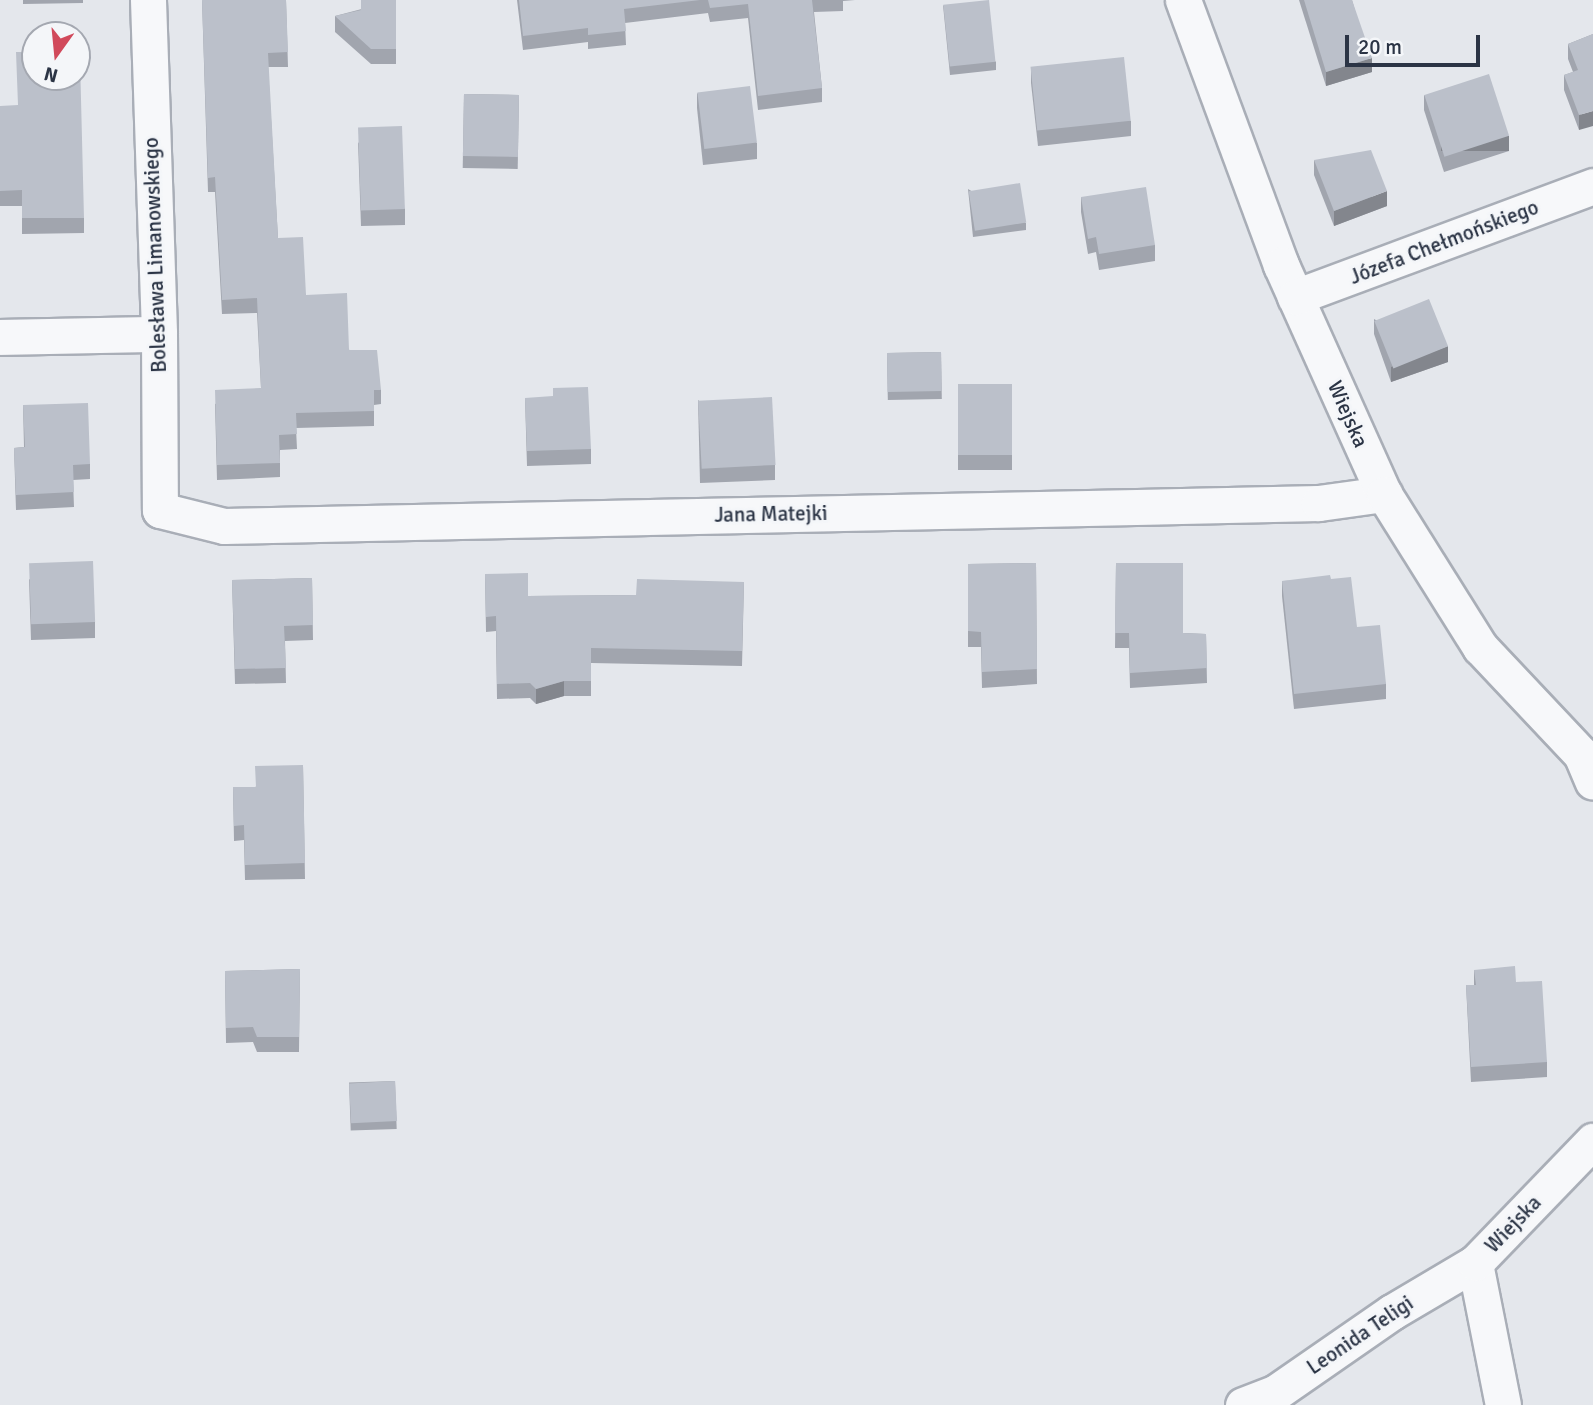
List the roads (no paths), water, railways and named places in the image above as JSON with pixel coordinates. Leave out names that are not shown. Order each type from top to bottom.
[{"type":"street","name":"Bolesława Limanowskiego","points":[[148,0],[159,334],[160,510]]},
{"type":"street","name":"Wiejska","points":[[1183,0],[1295,297],[1384,494],[1479,646],[1581,754],[1593,782]]},
{"type":"street","name":"Józefa Chełmońskiego","points":[[1295,297],[1593,186]]},
{"type":"street","points":[[0,337],[159,334]]},
{"type":"street","name":"Jana Matejki","points":[[160,510],[223,526],[237,526],[1319,503],[1384,494]]},
{"type":"street","name":"Wiejska","points":[[1503,1405],[1475,1263],[1593,1141]]},
{"type":"street","name":"Leonida Teligi","points":[[1243,1405],[1275,1393],[1392,1311],[1475,1263]]}]
